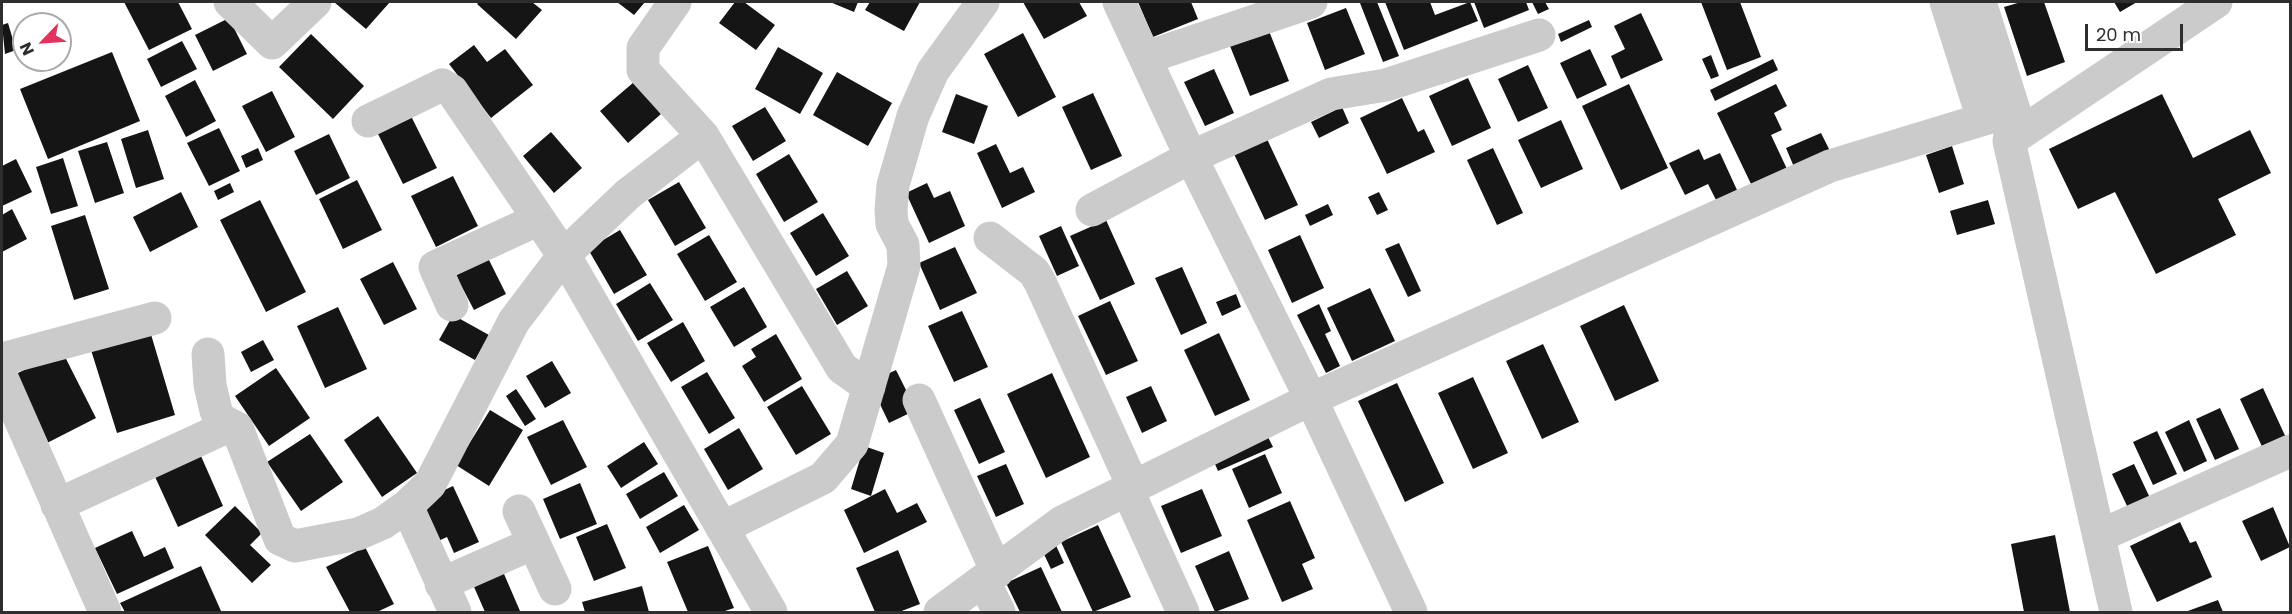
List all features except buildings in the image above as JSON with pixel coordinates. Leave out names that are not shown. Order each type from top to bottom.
[{"type":"street","points":[[230,2],[272,44],[315,2]]},
{"type":"street","points":[[675,2],[643,48],[643,70],[704,136],[842,368],[869,387]]},
{"type":"street","points":[[722,528],[823,478],[852,444],[904,266],[903,245],[892,224],[891,210],[893,185],[913,116],[933,71],[982,2]]},
{"type":"street","points":[[1119,2],[1191,157],[1311,399],[1411,612]]},
{"type":"street","points":[[1145,58],[1311,2]]},
{"type":"street","points":[[1946,2],[1983,119]]},
{"type":"street","points":[[1980,2],[2011,125],[2116,612]]},
{"type":"street","points":[[940,612],[991,577],[1062,522],[1131,490],[1311,399],[1830,166],[1983,119],[2011,125],[2216,2]]},
{"type":"street","points":[[1092,210],[1191,157],[1331,94],[1386,85],[1539,35]]},
{"type":"street","points":[[368,121],[442,85],[452,91],[564,255],[771,612]]},
{"type":"street","points":[[208,354],[210,385],[216,411],[221,420],[237,428],[280,539],[295,546],[358,534],[383,523],[407,506],[430,484],[514,321],[564,255],[628,194],[704,136]]},
{"type":"street","points":[[452,305],[435,267],[538,219]]},
{"type":"street","points":[[990,238],[1034,272],[1040,282],[1183,612]]},
{"type":"street","points":[[2,359],[155,318]]},
{"type":"street","points":[[2,378],[105,612]]},
{"type":"street","points":[[919,400],[991,577],[999,612]]},
{"type":"street","points":[[57,505],[231,425]]},
{"type":"street","points":[[2099,536],[2290,451]]},
{"type":"street","points":[[407,506],[448,598],[534,543]]},
{"type":"street","points":[[519,511],[555,589]]}]
